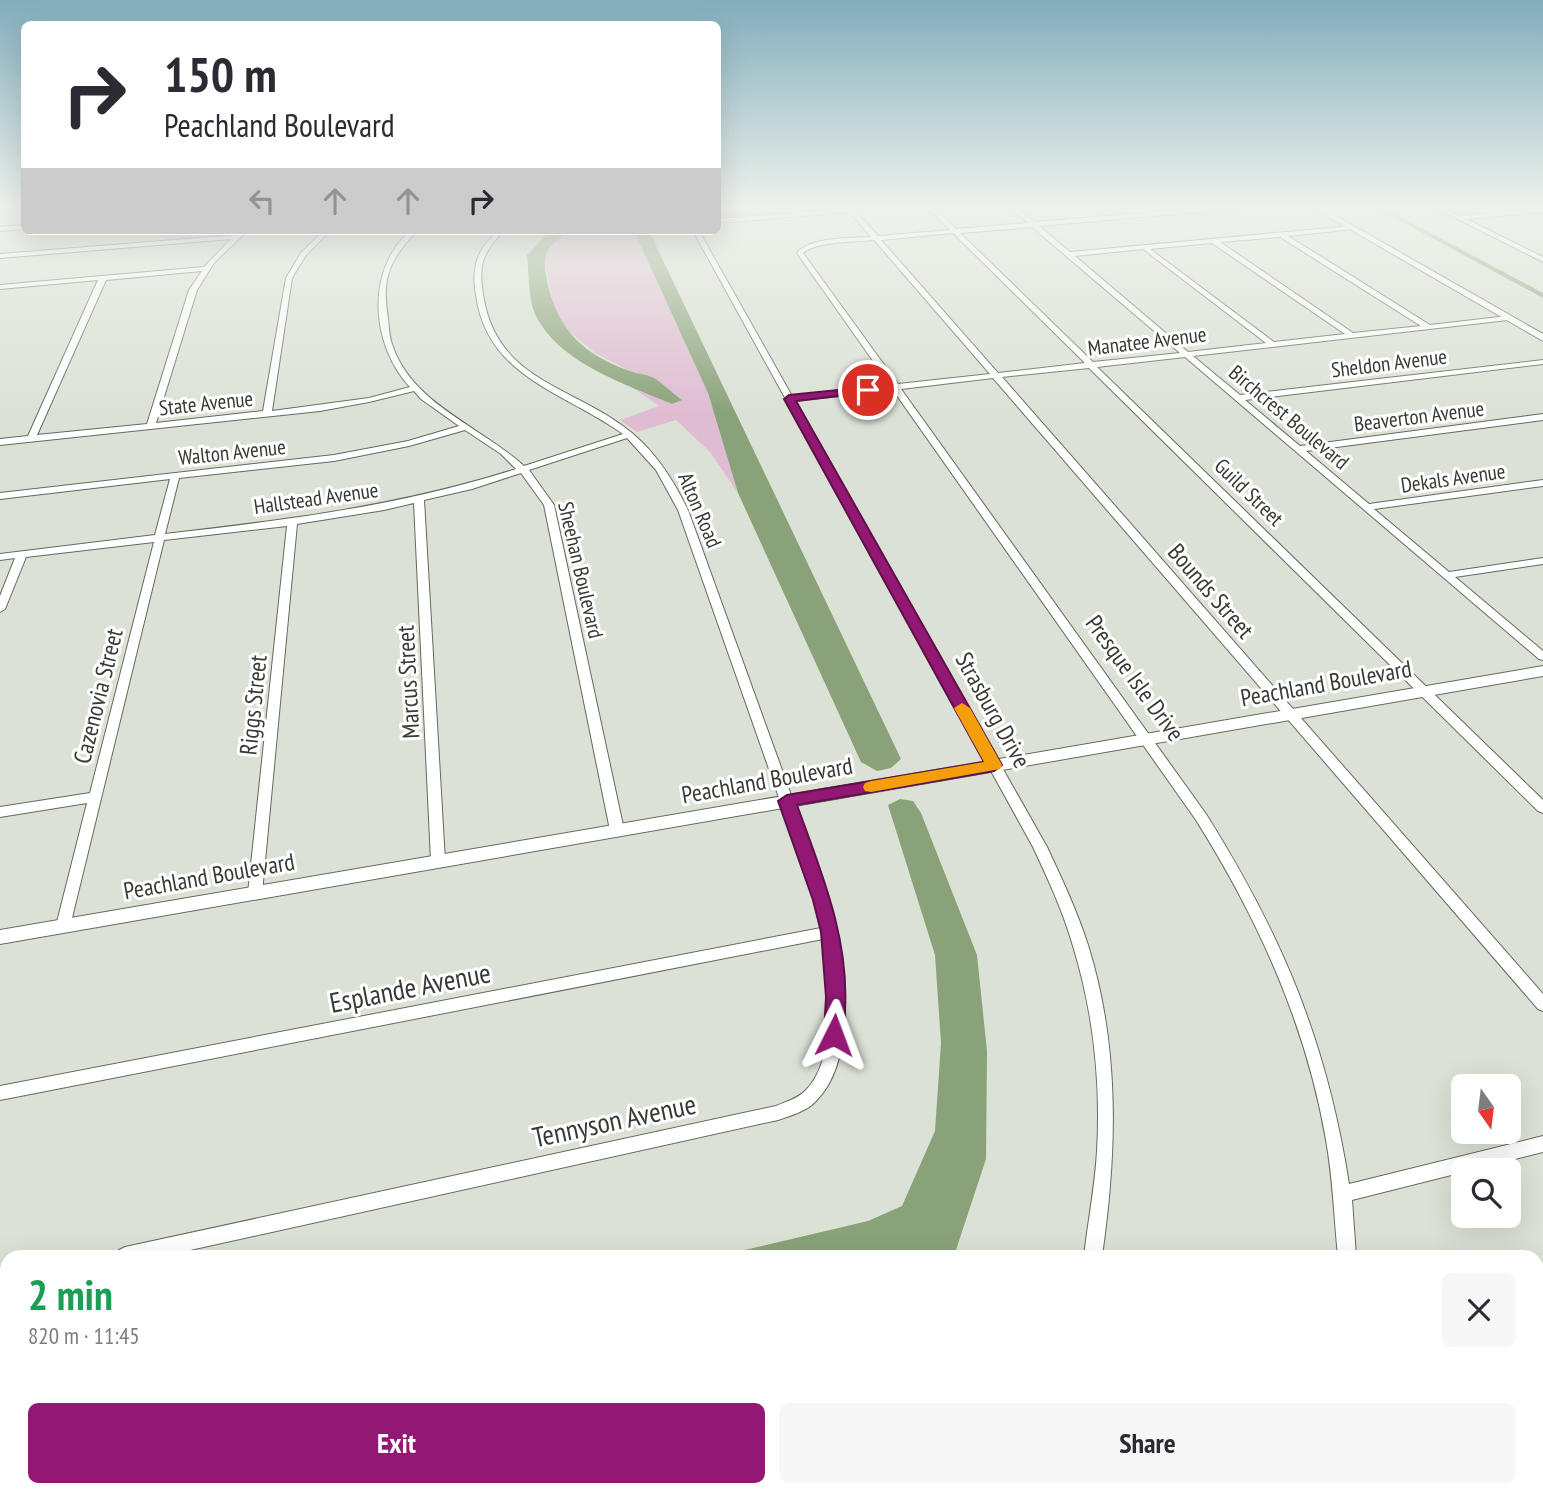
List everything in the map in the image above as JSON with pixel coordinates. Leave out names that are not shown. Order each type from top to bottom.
[{"type":"street","points":[[0,298],[3,286],[140,275]]},
{"type":"street","points":[[151,426],[190,296],[202,275]]},
{"type":"street","points":[[267,414],[291,275]]},
{"type":"street","name":"Sheehan Boulevard","points":[[384,275],[382,284],[384,339],[394,363],[414,389],[525,469],[542,493],[553,519],[617,830]]},
{"type":"street","name":"Alton Road","points":[[477,275],[483,316],[496,344],[512,361],[535,378],[595,411],[628,435],[657,464],[677,497],[787,801]]},
{"type":"street","name":"Strasburg Drive","points":[[719,275],[1040,847],[1063,896],[1079,938],[1094,991],[1105,1061],[1107,1138],[1100,1221],[1094,1250]]},
{"type":"street","name":"Presque Isle Drive","points":[[815,275],[1225,852],[1270,935],[1312,1046],[1328,1108],[1342,1194],[1347,1250]]},
{"type":"street","name":"Bounds Street","points":[[909,275],[1543,1005]]},
{"type":"street","name":"Guild Street","points":[[1000,275],[1543,808]]},
{"type":"street","name":"Birchcrest Boulevard","points":[[1094,275],[1543,657]]},
{"type":"street","points":[[1181,275],[1272,344]]},
{"type":"street","points":[[1263,275],[1351,335]]},
{"type":"street","points":[[1346,275],[1429,327]]},
{"type":"street","points":[[1433,275],[1543,338]]},
{"type":"street","points":[[31,439],[103,278]]},
{"type":"street","name":"Manatee Avenue","points":[[789,399],[1508,318]]},
{"type":"street","name":"Sheldon Avenue","points":[[1239,398],[1543,362]]},
{"type":"street","name":"State Avenue","points":[[0,442],[349,404],[414,389]]},
{"type":"street","name":"Beaverton Avenue","points":[[1298,449],[1543,417]]},
{"type":"street","name":"Walton Avenue","points":[[0,496],[353,455],[465,427]]},
{"type":"street","name":"Hallstead Avenue","points":[[0,557],[292,522],[419,500],[628,435]]},
{"type":"street","name":"Cazenovia Street","points":[[63,926],[175,476]]},
{"type":"street","name":"Dekals Avenue","points":[[1367,507],[1543,483]]},
{"type":"street","name":"Marcus Street","points":[[419,500],[438,861]]},
{"type":"street","name":"Riggs Street","points":[[255,893],[292,522]]},
{"type":"street","points":[[0,609],[22,554]]},
{"type":"street","points":[[1447,575],[1543,561]]},
{"type":"street","name":"Peachland Boulevard","points":[[0,937],[1543,671]]},
{"type":"street","points":[[0,812],[95,797]]},
{"type":"street","name":"Tennyson Avenue","points":[[152,1250],[778,1113],[811,1097],[828,1069],[836,997],[830,932],[822,900],[787,801]]},
{"type":"street","name":"Esplande Avenue","points":[[0,1093],[830,932]]},
{"type":"street","points":[[1342,1194],[1543,1144]]},
{"type":"shaded area","points":[[529,275],[546,275],[559,316],[576,340],[614,365],[652,377],[682,400],[672,404],[615,380],[576,359],[546,331],[535,314]]},
{"type":"shaded area","points":[[547,275],[654,275],[708,393],[738,493],[710,452],[676,420],[637,432],[620,420],[659,406],[629,385],[672,404],[681,400],[652,377],[630,371],[595,353],[565,328],[554,309]]},
{"type":"shaded area","points":[[654,275],[670,275],[901,759],[891,768],[877,771],[861,762],[738,493],[708,393]]},
{"type":"shaded area","points":[[900,799],[913,801],[921,813],[977,955],[987,1051],[986,1159],[956,1250],[745,1250],[868,1221],[902,1206],[935,1131],[941,1043],[935,955],[888,805]]},
{"type":"waterway","points":[[1504,275],[1543,296]]},
{"type":"slow traffic","points":[[871,787],[994,765],[962,708]]},
{"type":"route","points":[[834,1035],[836,997],[830,932],[822,900],[787,801],[994,765],[789,399],[868,390]]}]
